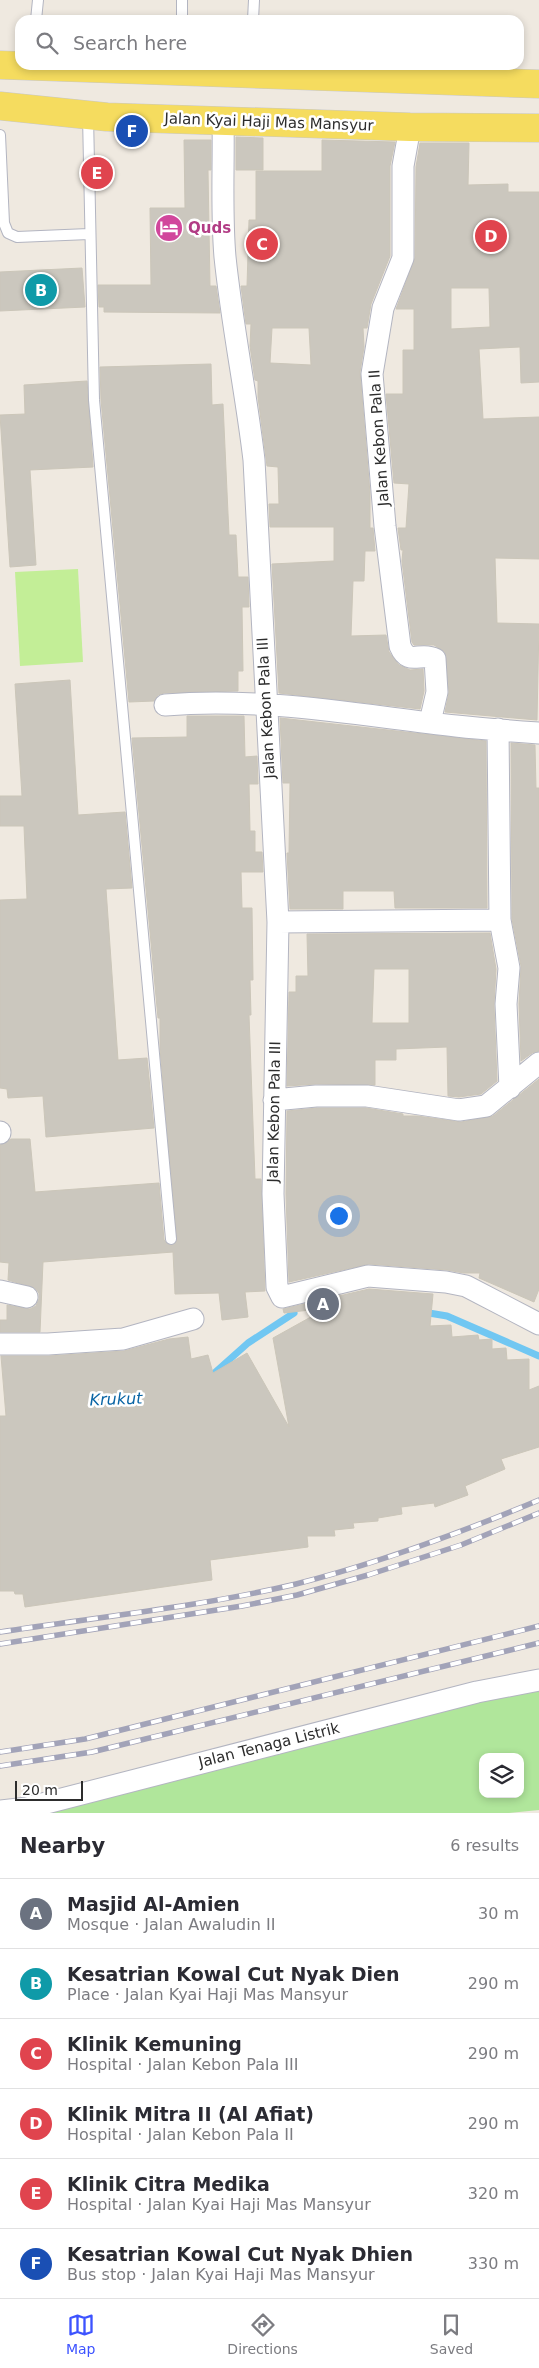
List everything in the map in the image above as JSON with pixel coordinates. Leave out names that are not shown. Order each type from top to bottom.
[{"type":"main road","points":[[0,65],[15,65]]},
{"type":"main road","points":[[251,70],[526,81]]},
{"type":"main road","name":"Jalan Kyai Haji Mas Mansyur","points":[[0,106],[88,115],[410,128],[539,128]]},
{"type":"street","name":"Jalan Kebon Pala III","points":[[224,120],[225,255],[236,354],[248,411],[254,460],[265,703],[278,922],[273,1194],[277,1287],[282,1297],[368,1276],[446,1282],[466,1286],[539,1324]]},
{"type":"street","name":"Jalan Kebon Pala II","points":[[410,128],[403,166],[403,258],[382,308],[372,374],[376,438],[396,627],[403,654],[410,658],[430,656],[435,659],[437,692],[430,722]]},
{"type":"street","points":[[165,705],[209,701],[265,703],[539,733]]},
{"type":"street","points":[[498,729],[500,920],[509,968],[506,1004],[510,1088]]},
{"type":"street","points":[[278,922],[500,920]]},
{"type":"street","points":[[274,1100],[316,1096],[367,1096],[459,1110],[486,1106],[539,1063]]},
{"type":"street","points":[[0,1291],[27,1297]]},
{"type":"street","points":[[0,1344],[48,1344],[123,1339],[193,1319]]},
{"type":"street","name":"Jalan Tenaga Listrik","points":[[0,1810],[26,1808],[477,1692],[539,1680]]},
{"type":"lane","points":[[36,15],[38,0]]},
{"type":"lane","points":[[182,0],[182,15]]},
{"type":"lane","points":[[253,15],[254,0]]},
{"type":"lane","points":[[88,115],[89,234],[94,400],[171,1239]]},
{"type":"lane","points":[[0,135],[4,223],[8,233],[17,236],[89,234]]},
{"type":"green space","points":[[78,569],[83,662],[20,666],[15,572]]},
{"type":"green space","points":[[539,1681],[539,1810],[509,1813],[0,1813]]},
{"type":"building","points":[[236,137],[263,138],[263,170],[236,170]]},
{"type":"building","points":[[184,140],[211,140],[211,170],[208,170],[210,286],[216,286],[220,313],[104,312],[104,307],[99,307],[98,285],[151,285],[150,208],[185,208]]},
{"type":"building","points":[[322,140],[395,142],[390,166],[390,256],[371,304],[367,328],[363,328],[364,347],[360,372],[370,493],[370,528],[373,528],[375,551],[365,551],[364,581],[353,581],[351,636],[386,635],[389,652],[399,665],[410,670],[423,669],[424,691],[420,709],[279,693],[272,564],[334,561],[334,527],[270,527],[269,504],[279,504],[278,467],[267,466],[258,397],[258,381],[255,380],[250,346],[251,324],[246,324],[241,286],[247,286],[249,220],[256,220],[256,171],[322,171]],"holes":[[[272,328],[309,328],[311,365],[270,363]]]},
{"type":"building","points":[[420,143],[469,143],[468,185],[508,184],[508,192],[539,192],[539,382],[521,383],[520,347],[479,349],[483,419],[539,417],[539,559],[495,558],[497,623],[539,624],[537,720],[445,712],[449,692],[445,652],[434,645],[414,645],[412,642],[402,561],[403,550],[401,550],[398,528],[406,528],[409,484],[394,483],[386,394],[403,394],[403,350],[414,350],[414,309],[396,309],[415,258],[416,167]],"holes":[[[451,288],[489,288],[490,327],[451,329]]]},
{"type":"building","points":[[82,268],[85,307],[0,311],[0,272]]},
{"type":"building","points":[[211,364],[212,405],[223,404],[229,535],[236,535],[238,577],[248,577],[249,607],[242,607],[243,671],[238,671],[238,691],[164,693],[158,695],[154,701],[129,702],[101,400],[100,367]]},
{"type":"building","points":[[87,381],[93,467],[30,470],[36,565],[10,567],[0,415],[25,414],[24,385]]},
{"type":"building","points":[[70,680],[78,815],[125,812],[132,888],[106,889],[118,1060],[147,1058],[154,1128],[46,1137],[43,1096],[8,1098],[7,1089],[0,1088],[0,900],[27,899],[24,826],[0,826],[0,796],[22,796],[15,684]]},
{"type":"building","points":[[187,716],[244,716],[245,757],[257,756],[258,784],[249,784],[250,831],[255,831],[255,852],[262,852],[263,872],[241,872],[242,908],[252,908],[253,980],[250,980],[251,1015],[249,1015],[255,1179],[261,1179],[265,1291],[245,1292],[248,1317],[222,1320],[219,1293],[175,1294],[173,1252],[43,1262],[40,1332],[0,1332],[0,1320],[7,1320],[7,1305],[30,1309],[36,1306],[39,1299],[39,1293],[35,1288],[8,1280],[9,1263],[0,1262],[0,1145],[11,1139],[30,1139],[35,1192],[159,1183],[164,1240],[171,1246],[177,1241],[160,1049],[160,1018],[158,1018],[132,738],[187,737]]},
{"type":"building","points":[[280,718],[486,741],[487,908],[395,908],[394,891],[343,891],[343,909],[290,909],[287,853],[289,853],[290,783],[283,783]]},
{"type":"building","points":[[511,743],[535,745],[536,788],[539,788],[539,1051],[532,1053],[521,1061],[519,1004],[521,966],[512,919]]},
{"type":"building","points":[[490,933],[496,969],[494,1005],[497,1081],[481,1094],[459,1097],[448,1096],[447,1047],[396,1049],[396,1060],[375,1060],[375,1085],[316,1084],[287,1086],[289,992],[296,992],[296,976],[308,976],[307,934]],"holes":[[[374,969],[409,969],[409,1023],[372,1023]]]},
{"type":"building","points":[[539,1079],[539,1289],[534,1302],[479,1278],[480,1273],[447,1270],[369,1264],[289,1282],[286,1194],[287,1111],[317,1108],[366,1108],[403,1114],[403,1116],[461,1122],[493,1116]]},
{"type":"building","points":[[369,1289],[433,1294],[430,1326],[451,1325],[452,1337],[478,1335],[479,1340],[492,1339],[492,1349],[506,1348],[507,1360],[529,1359],[529,1390],[539,1386],[539,1447],[501,1459],[505,1469],[465,1486],[468,1495],[435,1507],[434,1503],[401,1507],[402,1514],[378,1518],[378,1521],[353,1523],[354,1528],[334,1530],[335,1536],[307,1536],[308,1547],[210,1560],[212,1580],[25,1607],[23,1594],[15,1594],[14,1591],[0,1591],[0,1416],[6,1416],[1,1356],[49,1356],[124,1351],[169,1339],[188,1337],[191,1359],[208,1355],[213,1373],[247,1353],[289,1427],[273,1338],[327,1308],[284,1313],[283,1309]]},
{"type":"waterway","name":"Krukut","points":[[423,1312],[447,1316],[539,1356]]},
{"type":"waterway","name":"Krukut","points":[[211,1376],[248,1343],[294,1313]]},
{"type":"railway","points":[[0,1632],[186,1605],[296,1584],[358,1567],[419,1546],[539,1500]]},
{"type":"railway","points":[[0,1644],[242,1606],[297,1595],[368,1575],[461,1545],[539,1513]]},
{"type":"railway","points":[[0,1752],[85,1739],[539,1626]]},
{"type":"railway","points":[[0,1766],[92,1752],[539,1643]]},
{"type":"place","name":"Kesatrian Kowal Cut Nyak Dhien","points":[[132,131]]},
{"type":"place","name":"Klinik Citra Medika","points":[[97,173]]},
{"type":"place","name":"Quds","points":[[169,228]]},
{"type":"place","name":"Klinik Mitra II (Al Afiat)","points":[[491,236]]},
{"type":"place","name":"Klinik Kemuning","points":[[262,244]]},
{"type":"place","name":"Kesatrian Kowal Cut Nyak Dien","points":[[41,290]]},
{"type":"place","name":"Masjid Al-Amien","points":[[323,1304]]}]
